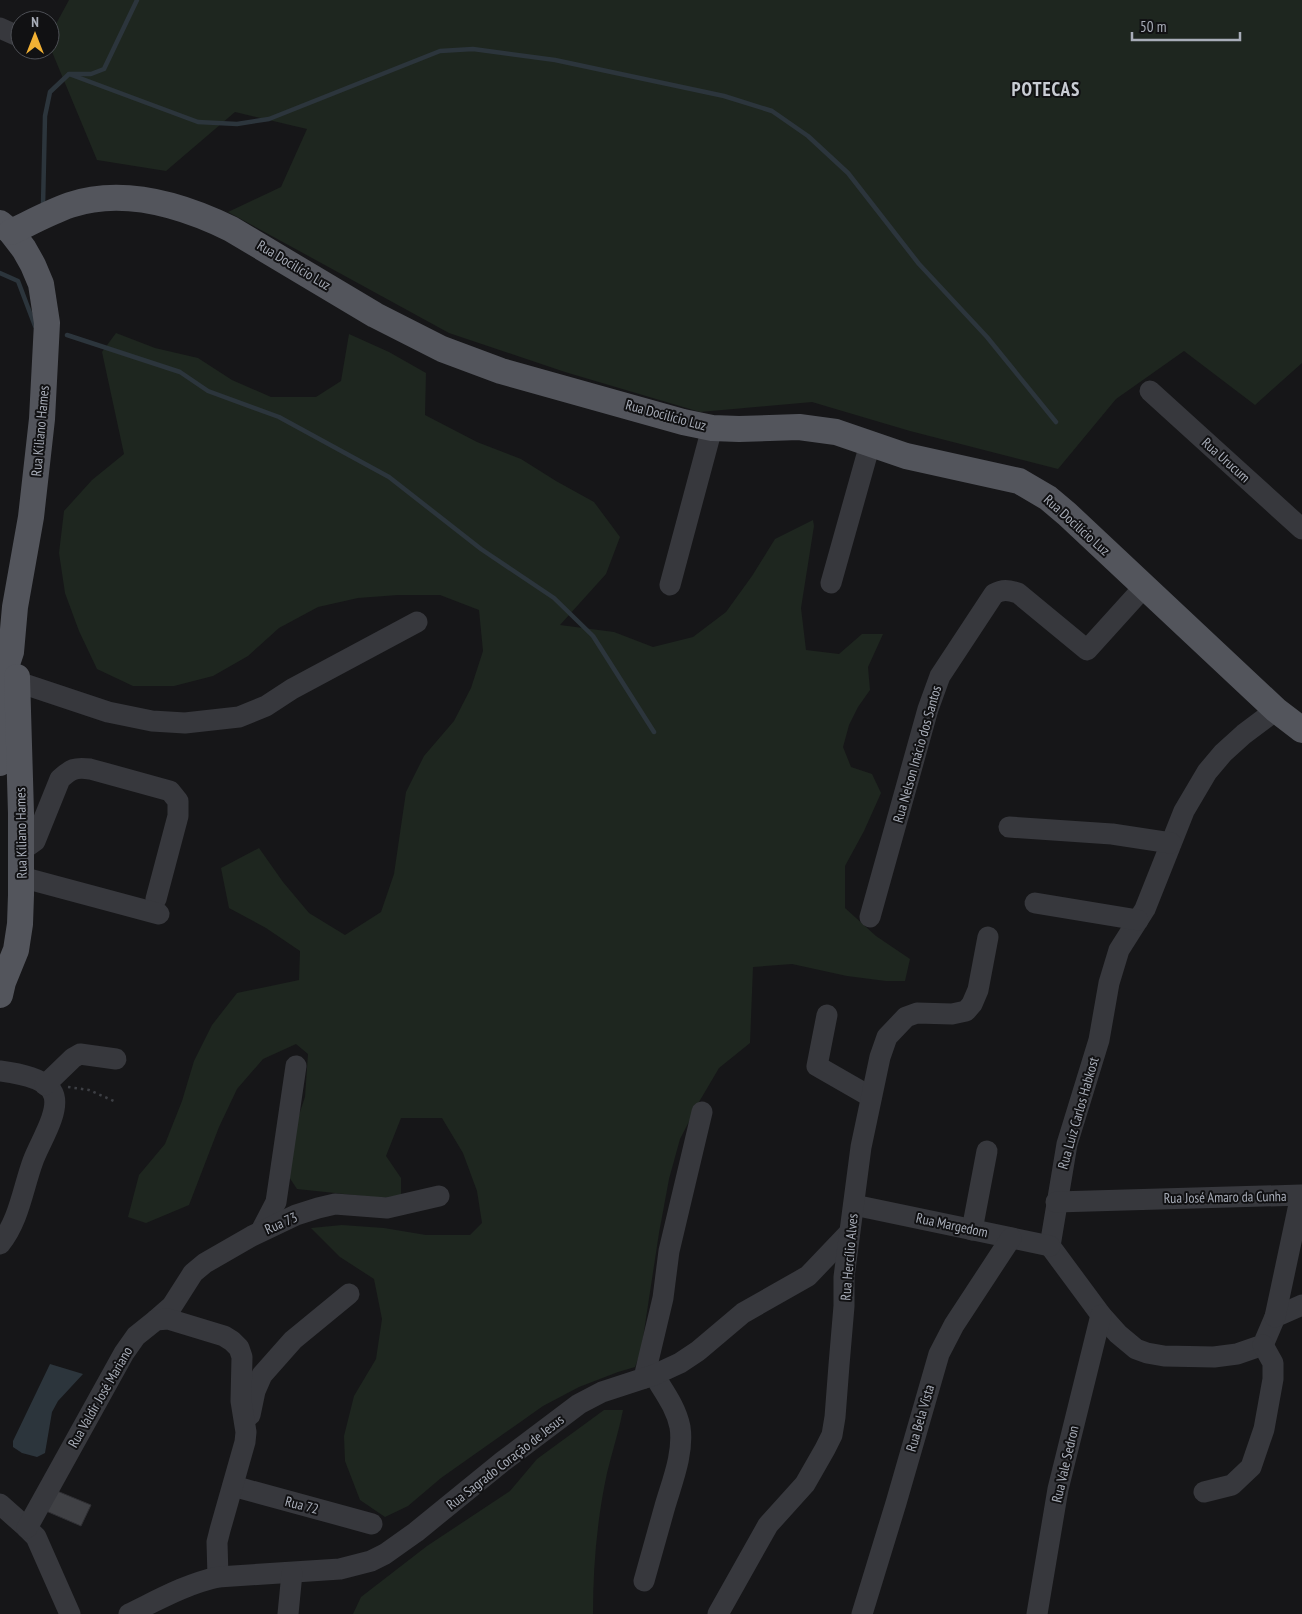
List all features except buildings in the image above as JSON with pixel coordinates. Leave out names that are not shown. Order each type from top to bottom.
[{"type":"main road","name":"Rua Docilício Luz","points":[[5,228],[72,204],[95,200],[136,199],[163,203],[187,209],[206,217],[252,240],[376,315],[442,349],[501,371],[683,422],[712,428],[739,429],[784,426],[822,429],[929,462],[1019,481],[1034,488],[1067,514],[1276,710],[1302,730]]},
{"type":"main road","name":"Rua Kiliano Hames","points":[[0,763],[1,682],[11,652],[39,457],[47,324],[41,284],[33,265],[24,249],[5,228]]},
{"type":"main road","name":"Rua Kiliano Hames","points":[[1,981],[16,950],[20,924],[11,881],[21,851],[10,808],[18,682],[11,652]]},
{"type":"street","name":"Rua Urucum","points":[[1150,391],[1302,529]]},
{"type":"street","points":[[670,585],[712,428]]},
{"type":"street","points":[[831,583],[870,444]]},
{"type":"street","name":"Rua Nelson Inácio dos Santos","points":[[870,917],[928,709],[940,676],[994,594],[1000,590],[1009,590],[1018,594],[1087,650],[1144,587]]},
{"type":"street","points":[[18,682],[108,712],[152,721],[185,723],[239,718],[266,706],[292,689],[417,622]]},
{"type":"street","name":"Rua Luiz Carlos Habkost","points":[[1050,1246],[1067,1144],[1099,1040],[1113,966],[1119,950],[1145,910],[1184,812],[1207,772],[1223,753],[1244,734],[1276,710]]},
{"type":"street","points":[[11,881],[157,906],[178,816],[178,801],[170,791],[78,768],[60,778],[35,840],[21,851]]},
{"type":"street","points":[[1008,827],[1112,834],[1171,843]]},
{"type":"street","points":[[1035,903],[1138,920]]},
{"type":"street","name":"Rua Hercílio Alves","points":[[718,1614],[768,1525],[804,1484],[832,1435],[844,1306],[844,1277],[861,1146],[871,1097],[887,1037],[906,1016],[916,1013],[952,1014],[966,1011],[972,1004],[978,990],[988,937]]},
{"type":"street","points":[[827,1015],[818,1066],[871,1097]]},
{"type":"street","points":[[48,1086],[73,1058],[80,1054],[116,1059]]},
{"type":"street","points":[[261,1232],[276,1202],[296,1066]]},
{"type":"street","points":[[0,1072],[22,1075],[48,1086],[54,1095],[54,1110],[32,1163],[23,1197],[0,1244]]},
{"type":"street","points":[[644,1581],[672,1482],[680,1436],[675,1409],[649,1377],[662,1305],[669,1251],[702,1112]]},
{"type":"street","points":[[972,1230],[987,1151]]},
{"type":"street","name":"Rua José Amaro da Cunha","points":[[1056,1202],[1300,1195],[1275,1317]]},
{"type":"street","name":"Rua 73","points":[[156,1320],[172,1306],[193,1273],[205,1263],[261,1232],[296,1216],[335,1204],[387,1208],[439,1196]]},
{"type":"street","name":"Rua Margedom","points":[[854,1205],[1050,1246]]},
{"type":"street","name":"Rua Sagrado Coração de Jesus","points":[[129,1614],[194,1583],[218,1577],[340,1569],[371,1561],[385,1554],[416,1532],[502,1462],[580,1404],[602,1392],[649,1377],[680,1363],[698,1351],[743,1313],[808,1276],[849,1233]]},
{"type":"street","name":"Rua Bela Vista","points":[[862,1614],[939,1354],[954,1325],[1011,1238]]},
{"type":"street","points":[[1050,1246],[1101,1315],[1127,1342],[1147,1353],[1183,1357],[1214,1357],[1237,1354],[1263,1345],[1275,1317],[1302,1305]]},
{"type":"street","points":[[218,1577],[217,1542],[245,1442],[255,1392],[262,1375],[294,1340],[349,1294]]},
{"type":"street","name":"Rua Vale Sedron","points":[[1037,1614],[1058,1489],[1101,1315]]},
{"type":"street","points":[[156,1320],[168,1319],[224,1336],[239,1348],[242,1357],[241,1400],[246,1432]]},
{"type":"street","name":"Rua Valdir José Mariano","points":[[27,1528],[124,1353],[136,1336],[156,1320]]},
{"type":"street","points":[[1204,1492],[1232,1485],[1252,1467],[1264,1429],[1273,1379],[1273,1363],[1263,1345]]},
{"type":"street","name":"Rua 72","points":[[233,1486],[372,1524]]},
{"type":"street","points":[[0,1504],[36,1537],[70,1614]]},
{"type":"street","points":[[288,1614],[292,1573]]},
{"type":"path","points":[[48,1086],[89,1090],[116,1102]]},
{"type":"shaded area","points":[[69,0],[1302,0],[1302,363],[1255,405],[1184,351],[1116,399],[1058,469],[910,431],[812,402],[700,412],[565,372],[449,333],[228,212],[281,187],[307,129],[235,112],[166,171],[97,160],[55,60],[60,60],[60,17]]},
{"type":"shaded area","points":[[116,333],[155,348],[198,358],[232,380],[271,397],[316,397],[341,381],[349,334],[389,352],[426,373],[425,415],[477,442],[521,459],[594,502],[620,537],[606,574],[560,625],[614,632],[653,647],[693,637],[726,612],[752,576],[775,539],[813,520],[814,526],[801,608],[806,650],[839,654],[862,634],[883,634],[868,667],[870,690],[858,707],[849,725],[843,747],[851,767],[872,774],[881,793],[864,831],[845,866],[845,908],[876,936],[910,959],[905,981],[886,981],[847,976],[792,964],[753,967],[750,1043],[719,1068],[680,1139],[669,1179],[641,1351],[635,1367],[579,1387],[543,1406],[441,1478],[408,1506],[385,1517],[360,1500],[345,1461],[344,1436],[354,1396],[376,1359],[382,1319],[374,1279],[340,1257],[311,1228],[342,1225],[384,1228],[426,1235],[470,1235],[482,1223],[477,1191],[463,1153],[442,1118],[401,1118],[386,1156],[401,1178],[401,1195],[382,1198],[297,1189],[289,1177],[292,1136],[305,1097],[308,1054],[296,1044],[263,1059],[237,1089],[219,1127],[189,1205],[146,1223],[128,1217],[139,1175],[165,1144],[182,1101],[194,1061],[212,1025],[237,993],[299,980],[300,951],[266,928],[229,908],[221,868],[259,848],[283,882],[309,913],[345,935],[381,912],[394,874],[406,792],[424,756],[454,721],[471,688],[483,651],[479,610],[440,595],[398,595],[358,598],[318,607],[279,628],[248,656],[213,676],[174,686],[133,686],[97,669],[79,631],[65,593],[59,553],[64,511],[92,480],[124,454],[102,352]]},
{"type":"shaded area","points":[[50,1364],[83,1374],[58,1401],[52,1412],[45,1453],[37,1457],[22,1453],[13,1447],[13,1441]]},
{"type":"shaded area","points":[[604,1410],[623,1410],[607,1473],[598,1526],[593,1614],[353,1614],[361,1597],[427,1546],[510,1491],[537,1459]]},
{"type":"waterway","points":[[43,206],[45,116],[50,92],[69,74],[91,74],[104,69],[137,0]]},
{"type":"waterway","points":[[69,74],[198,122],[237,124],[269,119],[440,51],[473,49],[555,60],[724,96],[772,111],[808,136],[848,173],[919,264],[987,337],[1056,422]]},
{"type":"waterway","points":[[0,273],[18,281],[35,326]]},
{"type":"waterway","points":[[67,335],[180,372],[208,391],[279,417],[389,477],[481,549],[554,598],[593,636],[654,732]]},
{"type":"district","name":"POTECAS","points":[[1046,89]]}]
